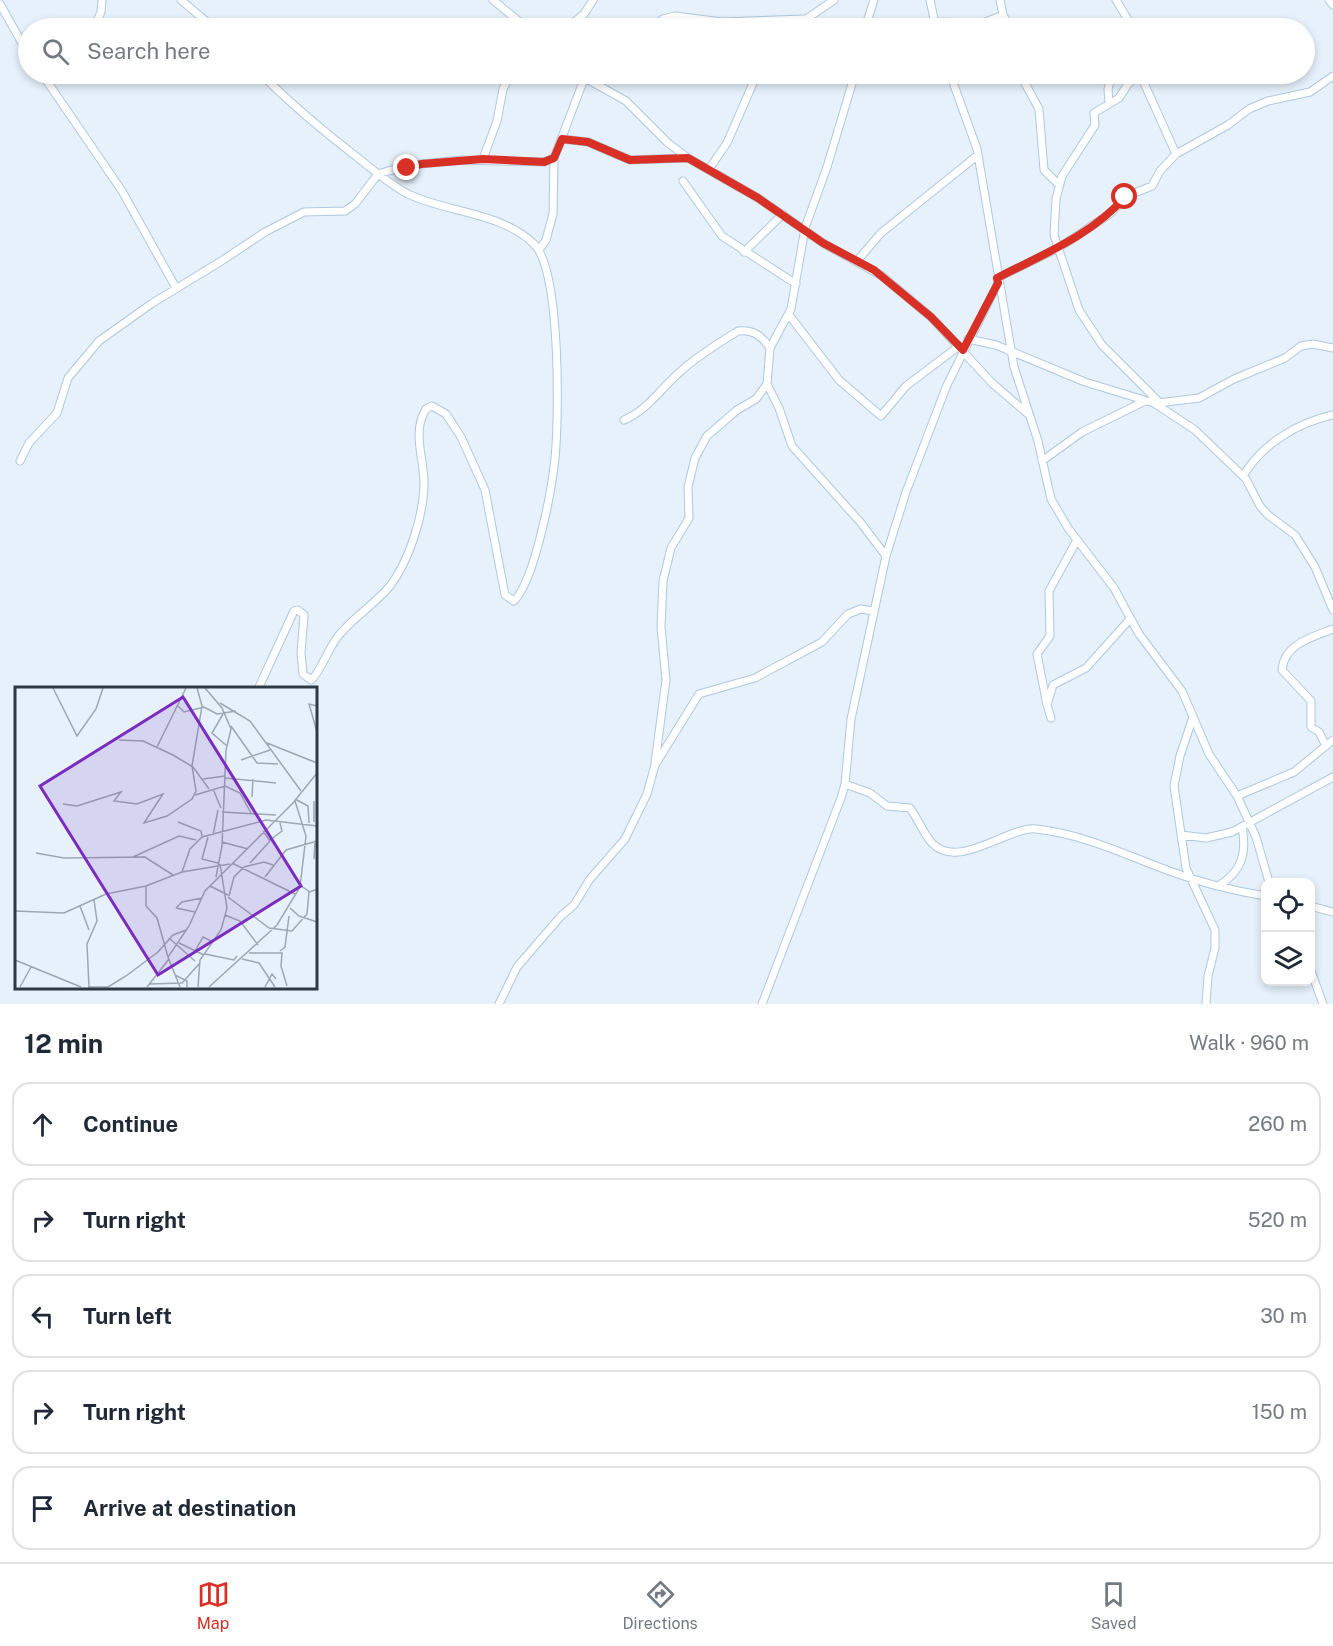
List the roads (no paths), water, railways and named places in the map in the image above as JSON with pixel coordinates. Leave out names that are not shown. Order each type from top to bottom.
[{"type":"street","points":[[98,18],[102,0]]},
{"type":"street","points":[[182,0],[203,18]]},
{"type":"street","points":[[493,0],[515,18]]},
{"type":"street","points":[[579,18],[593,0]]},
{"type":"street","points":[[807,18],[834,0]]},
{"type":"street","points":[[868,18],[874,0]]},
{"type":"street","points":[[930,0],[934,18]]},
{"type":"street","points":[[1000,0],[1005,18]]},
{"type":"street","points":[[1116,0],[1127,18]]},
{"type":"street","points":[[0,4],[18,36]]},
{"type":"street","points":[[994,18],[1003,15]]},
{"type":"street","points":[[667,18],[675,16],[691,18]]},
{"type":"street","points":[[762,1004],[845,784],[851,719],[873,611],[886,556],[906,492],[961,348],[968,339],[998,280],[1060,247],[1112,213],[1127,196],[1152,186],[1160,171],[1176,154],[1228,125],[1252,107],[1310,92],[1333,76]]},
{"type":"street","points":[[49,84],[122,191],[176,288]]},
{"type":"street","points":[[259,687],[294,611],[298,610],[304,615],[301,665],[303,674],[311,680],[316,677],[328,648],[340,633],[381,596],[399,571],[420,510],[424,487],[418,436],[422,416],[432,406],[446,414],[461,437],[485,489],[505,595],[514,601],[520,595],[549,500],[555,455],[554,317],[548,279],[539,250],[517,232],[493,221],[411,195],[378,174],[319,127],[272,84]]},
{"type":"street","points":[[483,159],[497,121],[506,84]]},
{"type":"street","points":[[539,250],[546,240],[554,214],[554,158],[579,84]]},
{"type":"street","points":[[597,84],[626,101],[668,143],[688,158],[783,214],[823,243],[857,261],[906,295],[961,348],[992,383],[1029,415]]},
{"type":"street","points":[[709,169],[727,143],[753,84]]},
{"type":"street","points":[[852,84],[827,167],[805,228],[789,315],[770,348],[767,384],[779,408],[792,446],[861,523],[886,556]]},
{"type":"street","points":[[953,84],[978,155],[1010,350],[1051,499],[1077,540],[1114,588],[1130,619],[1175,680],[1209,754],[1237,796],[1249,821],[1263,856],[1268,878]]},
{"type":"street","points":[[1025,84],[1038,109],[1044,170],[1059,185]]},
{"type":"street","points":[[1109,84],[1109,104]]},
{"type":"street","points":[[1128,84],[1119,99],[1094,112],[1095,125],[1075,154],[1059,185],[1054,235],[1060,247],[1079,310],[1102,345],[1157,403],[1195,430],[1243,476],[1260,506],[1295,535],[1333,610]]},
{"type":"street","points":[[1144,84],[1176,154]]},
{"type":"street","points":[[562,139],[588,142],[630,160],[688,158]]},
{"type":"street","points":[[857,261],[881,232],[978,155]]},
{"type":"street","points":[[20,461],[29,443],[57,413],[68,378],[90,351],[108,334],[176,288],[224,260],[252,239],[296,216],[313,211],[345,211],[359,199],[378,174],[421,164],[483,159],[544,162],[554,158]]},
{"type":"street","points":[[684,182],[720,234],[744,252],[796,284]]},
{"type":"street","points":[[744,252],[783,214]]},
{"type":"street","points":[[789,315],[839,380],[881,416],[906,386],[961,348]]},
{"type":"street","points":[[624,420],[637,415],[681,370],[738,332],[744,330],[759,335],[770,348]]},
{"type":"street","points":[[968,339],[1010,350],[1068,376],[1157,403],[1199,398],[1234,379],[1285,358],[1301,346],[1313,344],[1333,348]]},
{"type":"street","points":[[499,1004],[517,967],[561,916],[574,905],[594,874],[625,839],[647,794],[655,765],[666,681],[661,627],[663,581],[671,548],[689,518],[688,487],[695,458],[707,436],[737,410],[756,399],[767,384]]},
{"type":"street","points":[[1042,460],[1083,432],[1145,400]]},
{"type":"street","points":[[1243,476],[1268,447],[1293,429],[1333,415]]},
{"type":"street","points":[[1051,718],[1037,654],[1050,636],[1049,591],[1077,540]]},
{"type":"street","points":[[655,765],[699,694],[755,678],[822,642],[848,614],[861,609],[873,611]]},
{"type":"street","points":[[1047,705],[1053,685],[1086,668],[1130,619]]},
{"type":"street","points":[[1326,746],[1319,732],[1311,727],[1311,701],[1282,670],[1286,655],[1301,642],[1333,629]]},
{"type":"street","points":[[1193,717],[1180,756],[1174,786],[1185,861],[1190,878],[1215,930],[1215,948],[1208,976],[1206,1004]]},
{"type":"street","points":[[1237,796],[1294,772],[1333,740]]},
{"type":"street","points":[[1181,835],[1206,838],[1222,835],[1283,806],[1333,777]]},
{"type":"street","points":[[845,784],[870,793],[887,806],[910,808],[931,842],[944,850],[983,847],[1023,830],[1038,829],[1114,848],[1190,878],[1261,895]]},
{"type":"street","points":[[1218,886],[1230,879],[1244,855],[1242,827]]},
{"type":"street","points":[[1315,907],[1333,912]]},
{"type":"street","points":[[1315,980],[1323,1004]]}]
